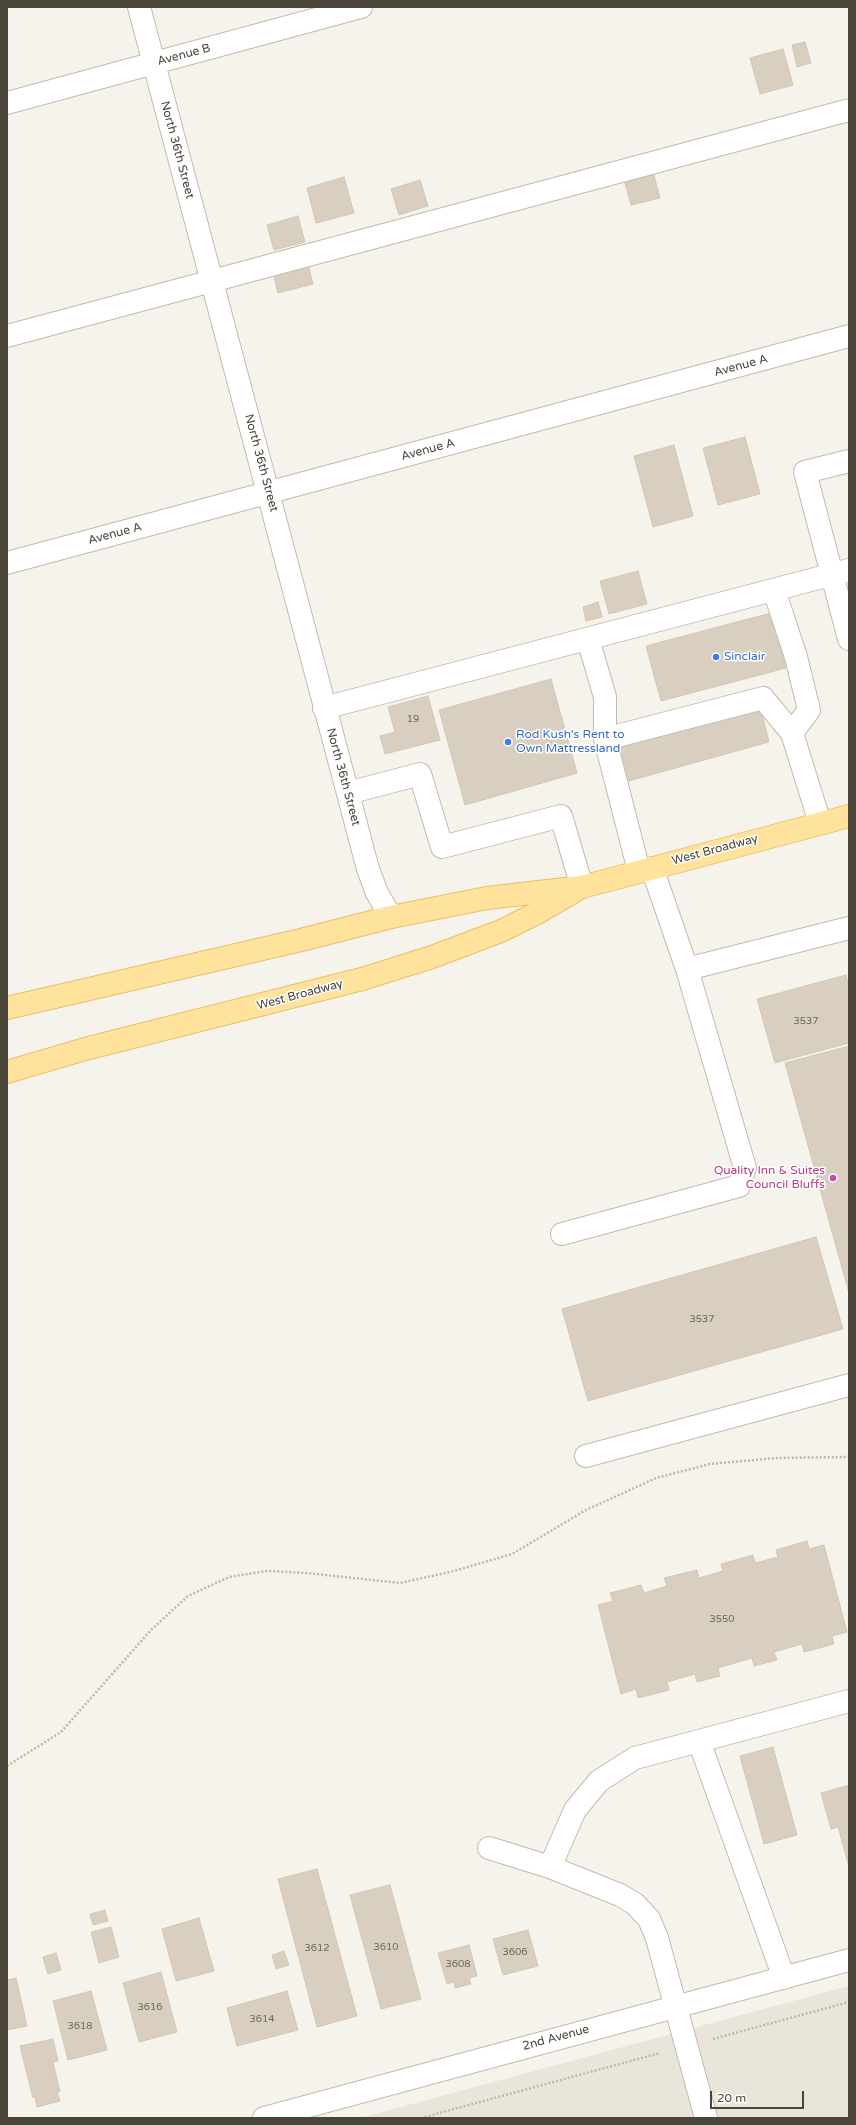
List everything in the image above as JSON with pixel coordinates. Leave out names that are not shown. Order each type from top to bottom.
[{"type":"main road","name":"West Broadway","points":[[7,1008],[301,940],[390,917],[487,898],[582,887],[645,869],[849,816]]},
{"type":"main road","name":"West Broadway","points":[[7,1072],[85,1050],[362,979],[432,957],[501,931],[537,913],[582,887]]},
{"type":"street","name":"North 36th Street","points":[[139,7],[368,869],[390,917]]},
{"type":"street","name":"Avenue B","points":[[7,103],[361,7]]},
{"type":"street","points":[[7,336],[213,282],[849,110]]},
{"type":"street","name":"Avenue A","points":[[7,563],[849,336]]},
{"type":"street","points":[[849,460],[805,472],[840,573],[849,639]]},
{"type":"street","points":[[324,708],[840,573]]},
{"type":"street","points":[[774,590],[796,657],[809,710],[792,733]]},
{"type":"street","points":[[562,1234],[739,1186],[745,1168],[687,969],[645,869],[605,740],[605,697],[588,638]]},
{"type":"street","points":[[605,740],[763,698],[792,733],[820,823]]},
{"type":"street","points":[[348,793],[420,774],[442,847],[561,816],[582,887]]},
{"type":"street","points":[[687,969],[849,928]]},
{"type":"street","points":[[586,1456],[849,1385]]},
{"type":"street","points":[[550,1867],[575,1810],[599,1781],[635,1758],[849,1701]]},
{"type":"street","points":[[699,1741],[784,1978]]},
{"type":"street","points":[[489,1848],[550,1867],[620,1895],[635,1904],[649,1919],[657,1938],[706,2118]]},
{"type":"street","name":"2nd Avenue","points":[[264,2118],[849,1960]]},
{"type":"path","points":[[7,1766],[61,1732],[151,1630],[188,1596],[229,1577],[267,1571],[307,1573],[400,1583],[454,1571],[512,1554],[586,1510],[656,1478],[710,1464],[776,1458],[849,1457]]},
{"type":"path","points":[[421,2118],[849,2002]]},
{"type":"shaded area","points":[[849,1986],[849,2118],[360,2118]]},
{"type":"building","points":[[805,42],[811,63],[797,67],[792,45]]},
{"type":"building","points":[[783,49],[793,85],[760,94],[750,58]]},
{"type":"building","points":[[652,168],[660,198],[631,205],[623,176]]},
{"type":"building","points":[[344,177],[354,213],[316,223],[307,188]]},
{"type":"building","points":[[420,180],[428,206],[399,215],[391,189]]},
{"type":"building","points":[[298,216],[305,242],[274,250],[267,225]]},
{"type":"building","points":[[308,264],[313,284],[278,293],[273,273]]},
{"type":"building","points":[[745,437],[760,494],[718,505],[703,448]]},
{"type":"building","points":[[674,445],[693,516],[653,527],[634,456]]},
{"type":"building","points":[[638,571],[647,604],[609,614],[600,581]]},
{"type":"building","points":[[598,602],[602,617],[586,621],[583,607]]},
{"type":"building","name":"Sinclair","points":[[771,613],[786,668],[661,701],[646,646]]},
{"type":"building","name":"Rod Kush's Rent to Own Mattressland","points":[[551,679],[577,773],[465,805],[439,710]]},
{"type":"building","points":[[428,696],[440,740],[385,754],[380,736],[395,732],[388,707]]},
{"type":"building","points":[[761,710],[769,742],[625,782],[616,749]]},
{"type":"building","points":[[846,975],[849,987],[849,1043],[775,1063],[757,999]]},
{"type":"building","name":"Quality Inn & Suites Council Bluffs","points":[[849,1046],[849,1293],[785,1063]]},
{"type":"building","points":[[816,1237],[843,1329],[588,1401],[562,1309]]},
{"type":"building","points":[[807,1541],[809,1549],[824,1545],[847,1632],[832,1636],[834,1644],[804,1652],[802,1644],[774,1652],[777,1660],[754,1666],[752,1658],[718,1668],[720,1676],[697,1682],[695,1674],[667,1682],[669,1690],[638,1698],[636,1689],[621,1694],[598,1605],[613,1601],[610,1593],[641,1585],[644,1593],[667,1586],[664,1578],[697,1570],[699,1578],[723,1571],[721,1564],[753,1555],[755,1563],[778,1557],[776,1550]]},
{"type":"building","points":[[773,1747],[797,1835],[764,1844],[740,1756]]},
{"type":"building","points":[[849,1785],[849,1867],[838,1827],[831,1829],[821,1793]]},
{"type":"building","points":[[317,1869],[357,2016],[317,2027],[278,1879]]},
{"type":"building","points":[[390,1885],[421,1999],[381,2009],[350,1895]]},
{"type":"building","points":[[105,1910],[108,1921],[93,1925],[90,1914]]},
{"type":"building","points":[[199,1918],[214,1971],[176,1981],[162,1929]]},
{"type":"building","points":[[111,1927],[119,1957],[99,1963],[91,1932]]},
{"type":"building","points":[[528,1930],[538,1966],[503,1975],[493,1939]]},
{"type":"building","points":[[469,1945],[477,1976],[469,1978],[471,1984],[455,1988],[454,1982],[447,1984],[438,1953]]},
{"type":"building","points":[[284,1951],[289,1965],[276,1969],[272,1955]]},
{"type":"building","points":[[56,1953],[61,1970],[48,1974],[43,1957]]},
{"type":"building","points":[[161,1972],[177,2032],[139,2042],[123,1983]]},
{"type":"building","points":[[16,1978],[27,2026],[7,2030],[7,1980]]},
{"type":"building","points":[[91,1991],[107,2050],[68,2060],[53,2001]]},
{"type":"building","points":[[287,1991],[298,2030],[237,2046],[227,2008]]},
{"type":"building","points":[[53,2039],[58,2061],[53,2062],[60,2092],[57,2092],[60,2101],[37,2107],[35,2097],[33,2098],[20,2046]]},
{"type":"place","name":"Sinclair","points":[[716,657]]},
{"type":"place","name":"Rod Kush's Rent to Own Mattressland","points":[[508,742]]},
{"type":"place","name":"Quality Inn & Suites Council Bluffs","points":[[833,1178]]}]
